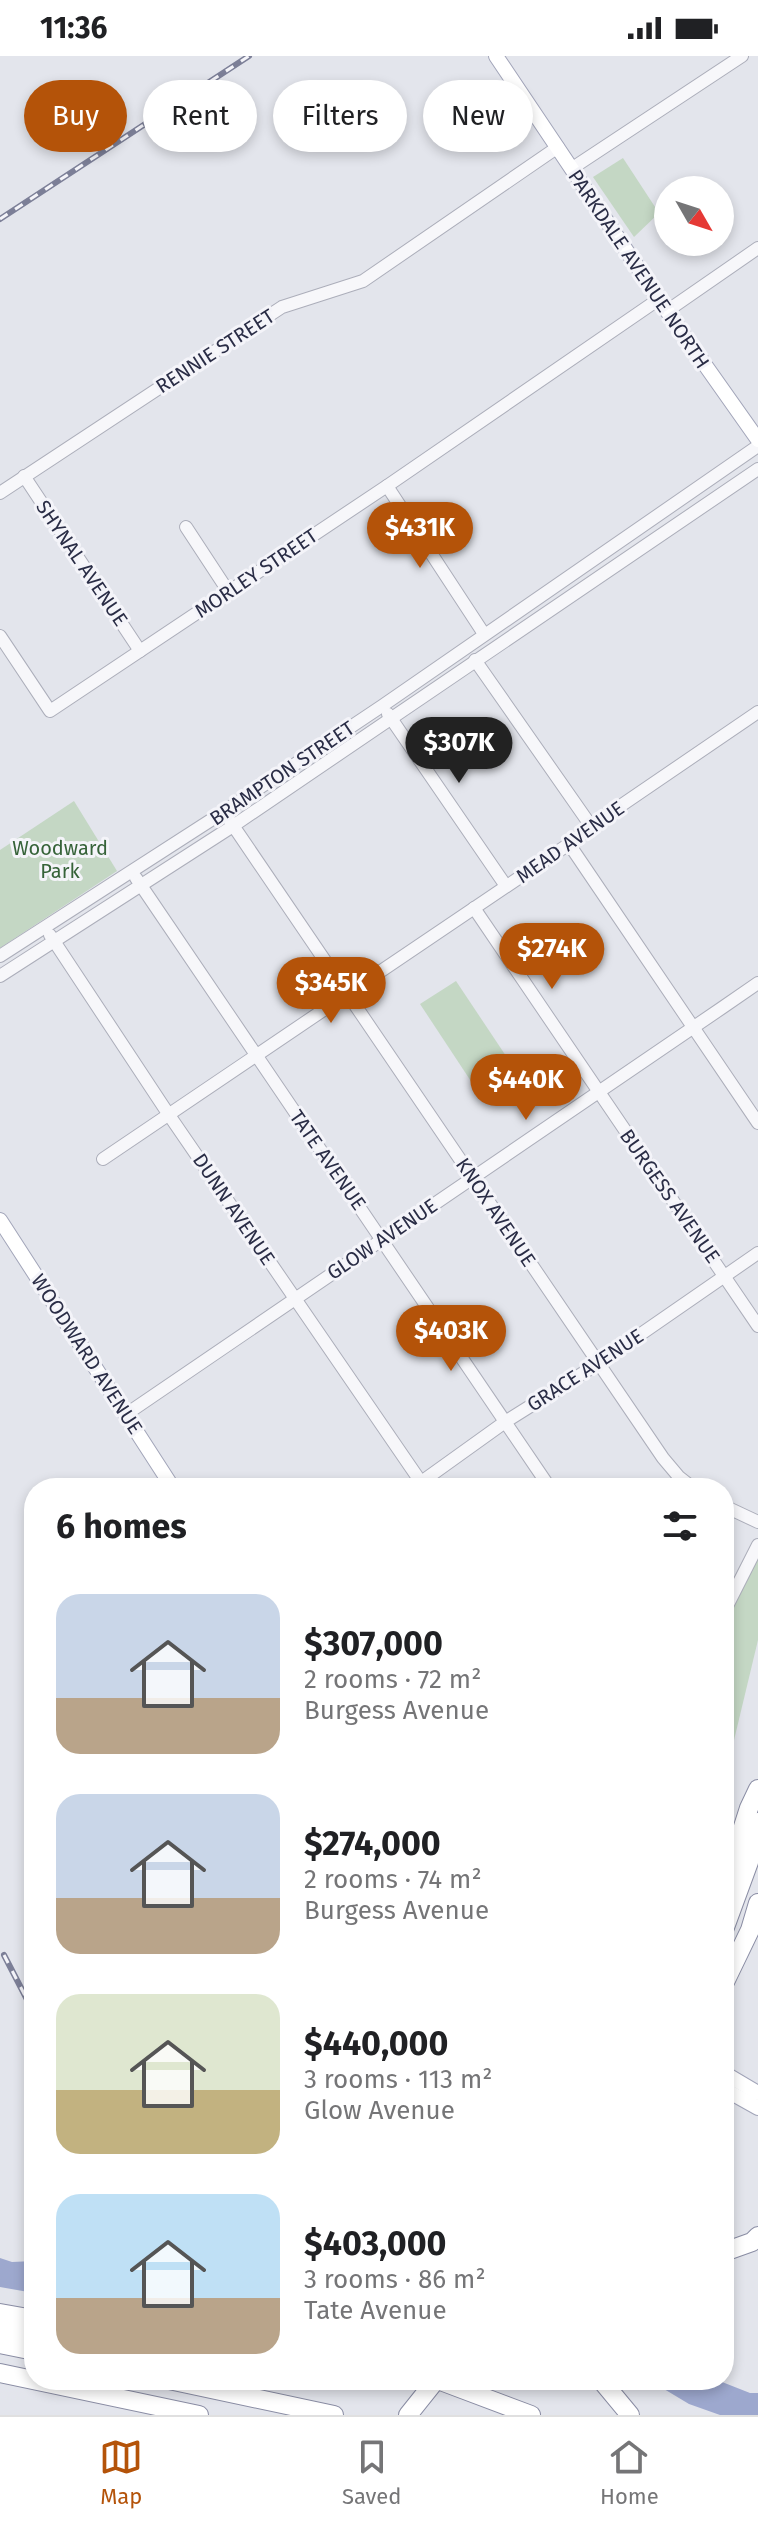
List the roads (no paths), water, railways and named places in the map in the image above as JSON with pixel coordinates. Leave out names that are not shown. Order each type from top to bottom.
[{"type":"highway","points":[[734,1855],[758,1789]]},
{"type":"highway","points":[[734,1903],[749,1862],[758,1822]]},
{"type":"highway","points":[[734,1964],[750,1930],[758,1903]]},
{"type":"highway","points":[[734,2250],[758,2236]]},
{"type":"highway","points":[[0,2313],[24,2317]]},
{"type":"highway","points":[[0,2328],[24,2333]]},
{"type":"highway","points":[[0,2344],[24,2349]]},
{"type":"highway","points":[[0,2373],[24,2378]]},
{"type":"highway","points":[[81,2390],[199,2415]]},
{"type":"highway","points":[[216,2390],[334,2415]]},
{"type":"highway","points":[[394,2415],[413,2390]]},
{"type":"highway","points":[[408,2415],[429,2390]]},
{"type":"highway","points":[[464,2390],[531,2415]]},
{"type":"highway","points":[[609,2390],[630,2415]]},
{"type":"main road","name":"PARKDALE AVENUE NORTH","points":[[496,56],[758,443]]},
{"type":"main road","name":"WOODWARD AVENUE","points":[[0,1220],[166,1478]]},
{"type":"main road","points":[[734,2079],[758,2093]]},
{"type":"main road","points":[[734,2095],[758,2108]]},
{"type":"street","points":[[571,169],[742,56]]},
{"type":"street","name":"RENNIE STREET","points":[[0,493],[282,307],[363,281],[558,147]]},
{"type":"street","name":"MORLEY STREET","points":[[0,636],[50,711],[663,305],[758,248]]},
{"type":"street","name":"BRAMPTON STREET","points":[[0,956],[382,706],[758,443]]},
{"type":"street","name":"BRAMPTON STREET","points":[[0,976],[233,826],[758,469]]},
{"type":"street","name":"SHYNAL AVENUE","points":[[24,476],[140,651]]},
{"type":"street","points":[[387,486],[484,634]]},
{"type":"street","points":[[186,527],[228,591]]},
{"type":"street","points":[[475,660],[591,826]]},
{"type":"street","points":[[382,706],[506,886]]},
{"type":"street","name":"MEAD AVENUE","points":[[103,1159],[569,844],[758,712]]},
{"type":"street","name":"KNOX AVENUE","points":[[225,811],[663,1458],[680,1478]]},
{"type":"street","points":[[569,844],[758,1123]]},
{"type":"street","name":"TATE AVENUE","points":[[133,871],[139,885],[543,1478]]},
{"type":"street","name":"BURGESS AVENUE","points":[[474,908],[758,1326]]},
{"type":"street","name":"DUNN AVENUE","points":[[46,928],[415,1478]]},
{"type":"street","name":"GLOW AVENUE","points":[[125,1415],[758,983]]},
{"type":"street","name":"GRACE AVENUE","points":[[431,1478],[505,1422],[599,1363],[758,1253]]},
{"type":"street","points":[[734,1511],[758,1522]]},
{"type":"street","points":[[734,1592],[758,1545]]},
{"type":"water","points":[[0,2258],[24,2261],[24,2291],[0,2287]]},
{"type":"water","points":[[734,2387],[758,2393],[758,2415],[720,2415],[689,2404],[666,2390],[734,2390]]},
{"type":"railway","points":[[0,219],[249,56]]},
{"type":"railway","points":[[4,1955],[24,1994]]},
{"type":"park label","name":"Woodward Park","points":[[60,860]]}]
